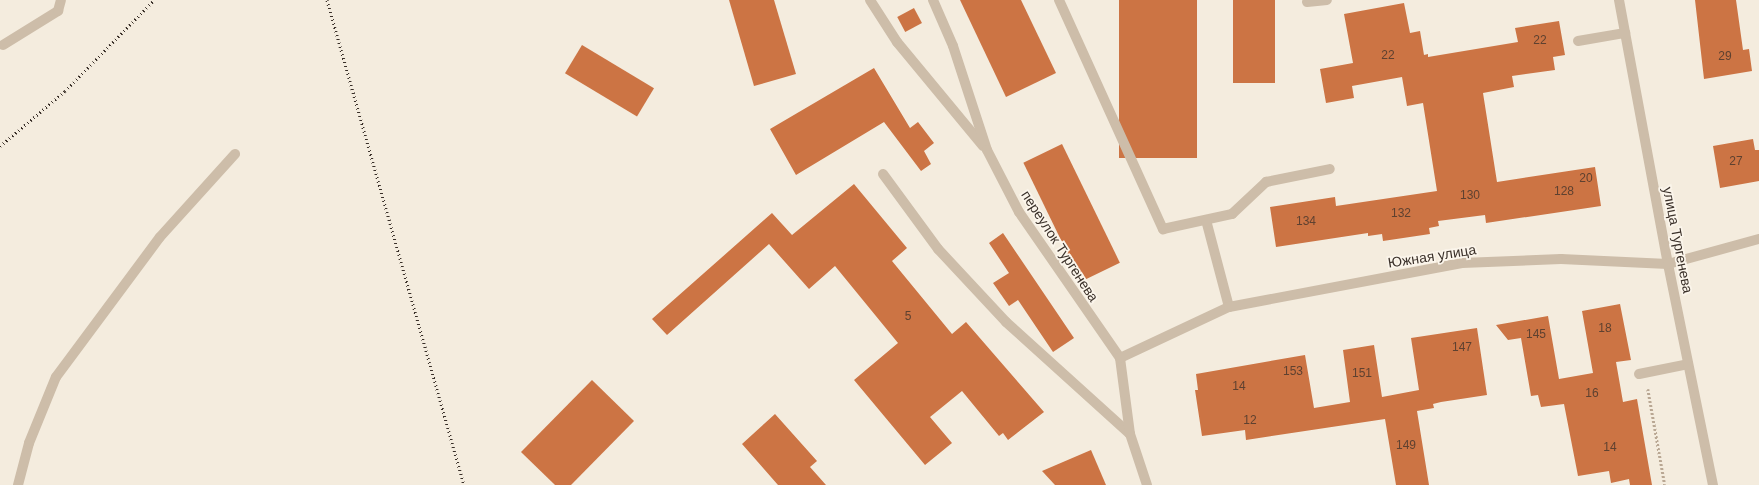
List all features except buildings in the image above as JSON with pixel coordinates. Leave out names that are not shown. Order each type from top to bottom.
[{"type":"street","points":[[3,45],[58,11],[61,0]]},
{"type":"street","points":[[870,0],[898,42],[987,150]]},
{"type":"street","name":"переулок Тургенева","points":[[933,0],[953,46],[987,150],[1018,212],[1120,358],[1130,434],[1147,485]]},
{"type":"street","points":[[1059,0],[1164,229],[1232,214],[1266,182],[1330,169]]},
{"type":"street","points":[[1306,2],[1327,0]]},
{"type":"street","name":"улица Тургенева","points":[[1619,0],[1668,264],[1713,485]]},
{"type":"street","points":[[1578,41],[1625,33]]},
{"type":"street","points":[[18,485],[29,443],[56,376],[160,237],[235,154]]},
{"type":"street","points":[[883,174],[938,249],[1006,322],[1130,434]]},
{"type":"street","points":[[1206,220],[1228,307]]},
{"type":"street","name":"Южная улица","points":[[1120,358],[1228,307],[1462,263],[1561,259],[1668,264],[1759,239]]},
{"type":"street","points":[[1642,373],[1688,364]]},
{"type":"path","points":[[1642,373],[1665,485]]},
{"type":"railway","points":[[0,146],[65,91],[154,0]]},
{"type":"railway","points":[[327,0],[464,485]]}]
